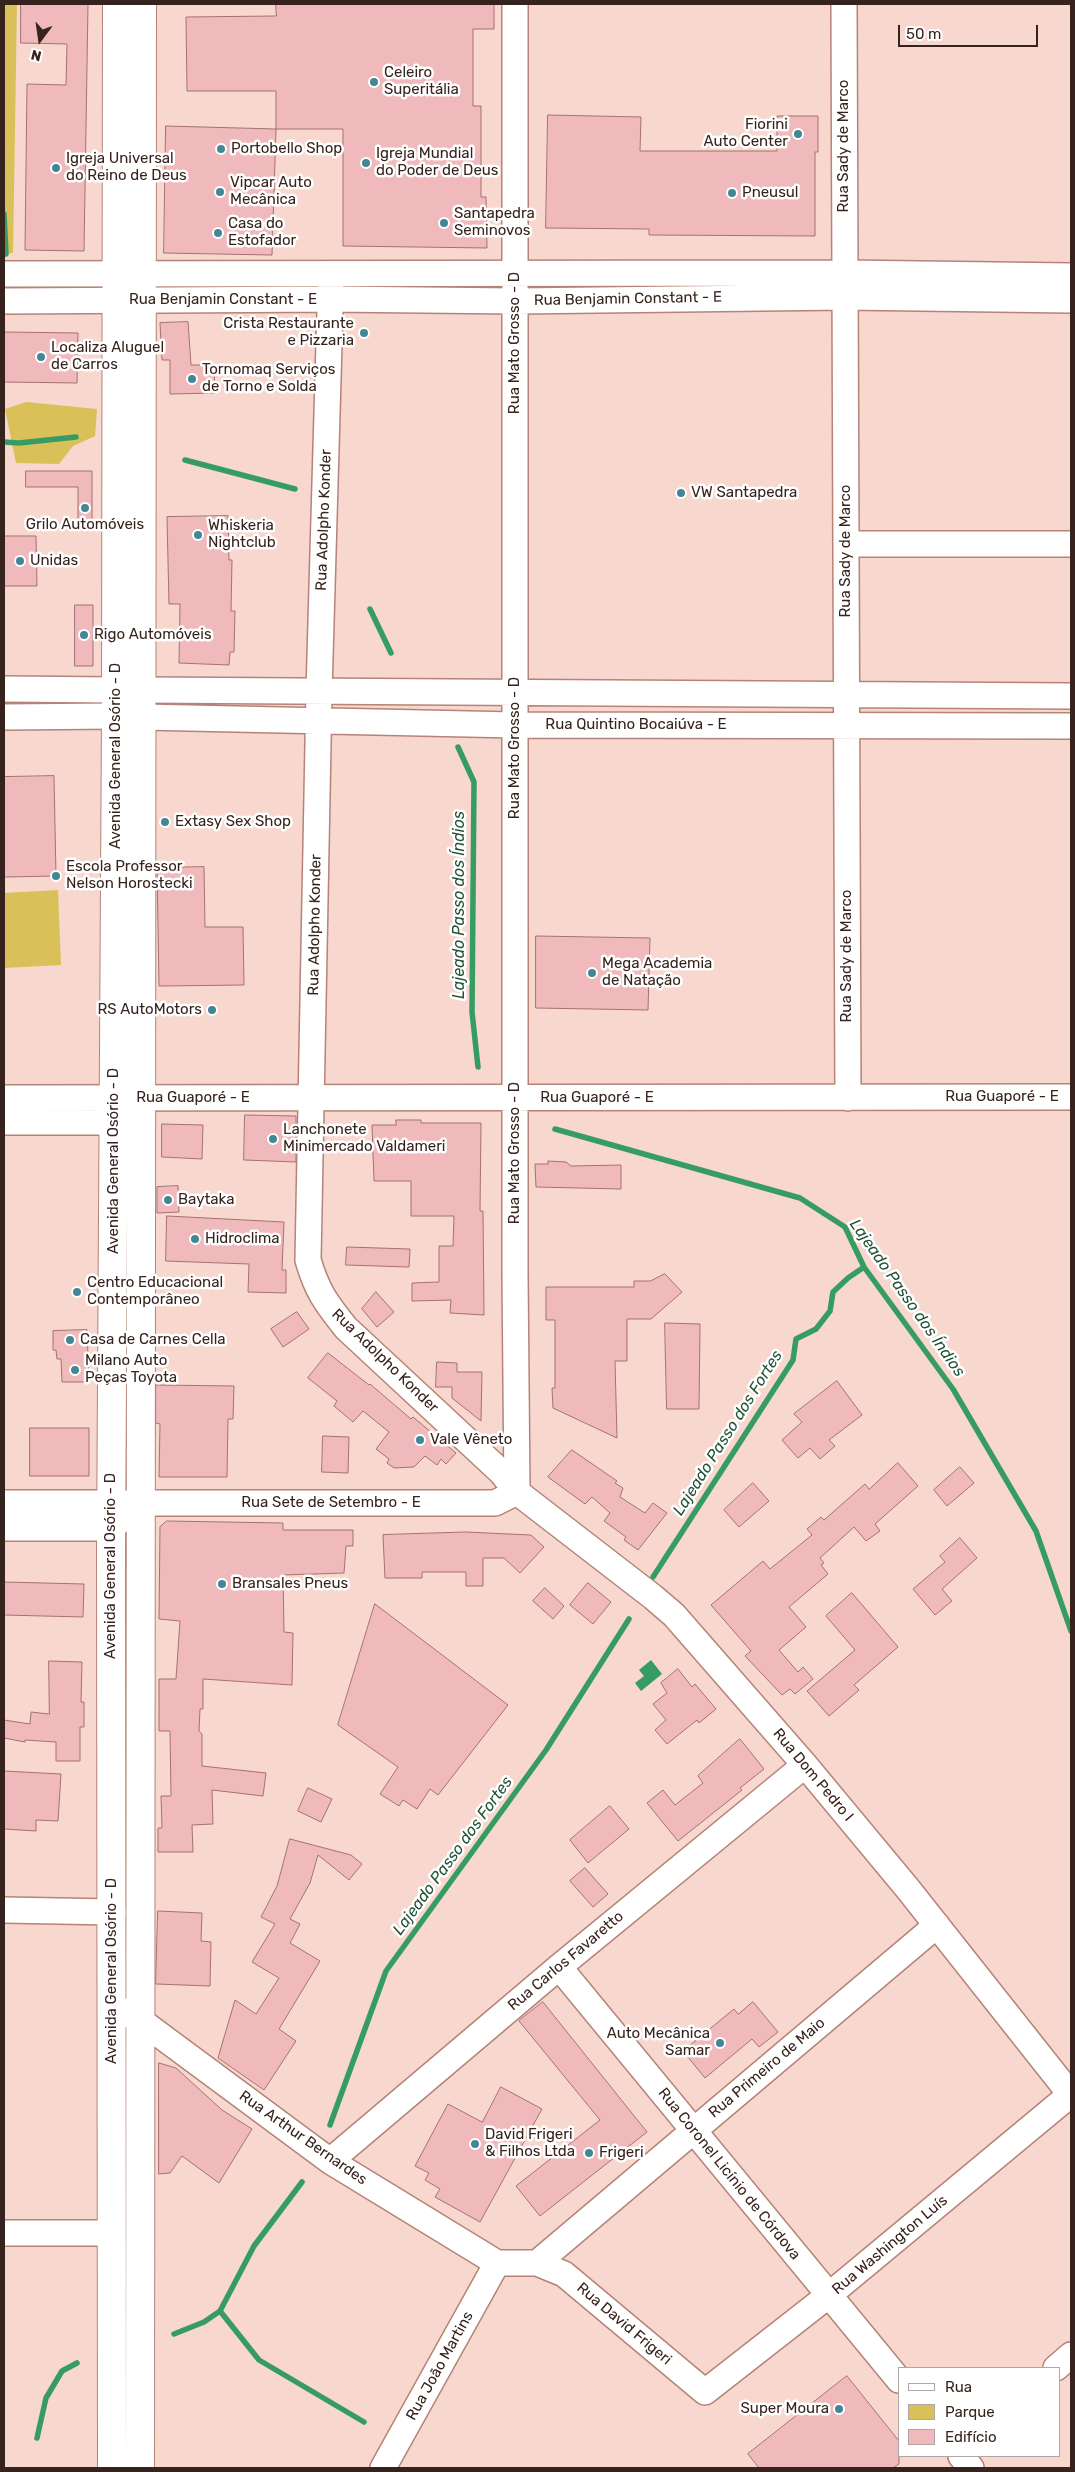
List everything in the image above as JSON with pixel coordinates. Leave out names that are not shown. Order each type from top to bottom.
[{"type":"main road","name":"Avenida General Osório - D","points":[[117,4],[130,287]]},
{"type":"main road","name":"Avenida General Osório - D","points":[[112,2468],[113,1912],[111,1515],[115,1110],[129,703],[130,287],[142,4]]},
{"type":"main road","name":"Avenida General Osório - D","points":[[129,703],[142,1110],[140,2468]]},
{"type":"street","name":"Rua Mato Grosso - D","points":[[515,4],[517,1492]]},
{"type":"street","name":"Rua Sady de Marco","points":[[844,4],[848,1098]]},
{"type":"street","name":"Rua Benjamin Constant - E","points":[[4,274],[130,287],[330,299],[516,300],[845,285],[943,274],[1071,276]]},
{"type":"street","name":"Rua Benjamin Constant - E","points":[[4,301],[130,287],[331,274],[516,274],[845,285],[942,298],[1071,300]]},
{"type":"street","name":"Rua Adolpho Konder","points":[[331,274],[319,692],[308,1260],[316,1287],[326,1304],[346,1328],[501,1472],[517,1492]]},
{"type":"street","points":[[942,298],[943,274]]},
{"type":"street","points":[[846,544],[1071,544]]},
{"type":"street","name":"Rua Quintino Bocaiúva - E","points":[[4,689],[319,721],[515,725],[1071,726]]},
{"type":"street","name":"Rua Quintino Bocaiúva - E","points":[[4,717],[129,703],[319,692],[1071,696]]},
{"type":"street","points":[[1001,695],[1001,726]]},
{"type":"street","name":"Rua Guaporé - E","points":[[4,1098],[115,1110],[142,1110],[311,1098],[1071,1097]]},
{"type":"street","name":"Rua Guaporé - E","points":[[4,1122],[115,1110]]},
{"type":"street","name":"Rua Sete de Setembro - E","points":[[4,1528],[111,1515],[142,1502],[494,1503],[517,1492]]},
{"type":"street","name":"Rua Dom Pedro I","points":[[517,1492],[653,1597],[674,1616],[805,1765],[1071,2094]]},
{"type":"street","name":"Rua Sete de Setembro - E","points":[[4,1502],[111,1515]]},
{"type":"street","name":"Rua Carlos Favaretto","points":[[330,2161],[559,1967],[805,1765]]},
{"type":"street","points":[[4,1910],[113,1912]]},
{"type":"street","name":"Rua Primeiro de Maio","points":[[537,2263],[936,1925]]},
{"type":"street","name":"Rua Coronel Licínio de Córdova","points":[[559,1967],[898,2379]]},
{"type":"street","name":"Rua Arthur Bernardes","points":[[113,2006],[141,2021],[330,2161],[497,2263]]},
{"type":"street","name":"Rua Washington Luís","points":[[705,2392],[829,2295],[1071,2094]]},
{"type":"street","points":[[4,2233],[112,2233]]},
{"type":"street","points":[[497,2263],[537,2263]]},
{"type":"street","name":"Rua João Martins","points":[[383,2468],[497,2263]]},
{"type":"street","name":"Rua David Frigeri","points":[[537,2263],[564,2274],[705,2392]]},
{"type":"street","points":[[1057,2367],[1071,2356]]},
{"type":"street","points":[[962,2457],[971,2468]]},
{"type":"green space","points":[[4,4],[17,4],[13,253],[4,254]]},
{"type":"green space","points":[[26,402],[97,409],[95,436],[73,446],[59,464],[16,463],[5,409]]},
{"type":"green space","points":[[58,890],[61,965],[4,968],[4,893]]},
{"type":"shaded area","points":[[651,1660],[662,1674],[641,1691],[635,1683],[644,1676],[639,1670]]},
{"type":"building","name":"Igreja Universal do Reino de Deus","points":[[21,4],[88,4],[84,251],[25,250],[27,84],[66,85],[67,44],[21,43]]},
{"type":"building","points":[[276,4],[494,4],[494,29],[473,29],[473,106],[481,106],[481,197],[486,197],[487,248],[343,246],[343,129],[276,129],[276,91],[187,91],[186,17],[276,16]]},
{"type":"building","points":[[548,115],[641,117],[640,151],[777,151],[777,116],[818,116],[818,152],[815,152],[815,236],[649,235],[649,229],[546,228]]},
{"type":"building","points":[[166,126],[276,129],[272,255],[164,253]]},
{"type":"building","points":[[188,322],[191,365],[214,365],[215,393],[170,394],[170,360],[162,360],[160,323]]},
{"type":"building","name":"Localiza Aluguel de Carros","points":[[4,332],[78,333],[77,383],[4,382]]},
{"type":"building","name":"Grilo Automóveis","points":[[26,471],[92,471],[92,530],[78,530],[78,487],[26,487]]},
{"type":"building","points":[[228,516],[229,560],[232,560],[231,611],[235,611],[234,652],[230,652],[229,665],[179,663],[180,604],[169,604],[167,517]]},
{"type":"building","name":"Unidas","points":[[4,536],[36,536],[37,586],[4,586]]},
{"type":"building","name":"Rigo Automóveis","points":[[75,605],[93,605],[93,666],[75,666]]},
{"type":"building","points":[[54,776],[56,876],[4,877],[4,777]]},
{"type":"building","points":[[204,867],[205,927],[243,927],[244,985],[159,986],[157,868]]},
{"type":"building","name":"Mega Academia de Natação","points":[[536,936],[650,938],[648,1010],[536,1008]]},
{"type":"building","name":"Lanchonete Minimercado Valdameri","points":[[245,1115],[296,1116],[296,1162],[244,1160]]},
{"type":"building","points":[[396,1120],[421,1120],[421,1123],[481,1123],[480,1211],[483,1211],[484,1315],[450,1313],[451,1300],[412,1301],[412,1283],[439,1282],[439,1246],[453,1246],[454,1216],[411,1216],[411,1181],[374,1181],[372,1125],[396,1125]]},
{"type":"building","points":[[162,1124],[203,1125],[202,1159],[162,1157]]},
{"type":"building","points":[[548,1161],[566,1162],[571,1166],[621,1165],[621,1189],[536,1187],[535,1164],[548,1164]]},
{"type":"building","name":"Baytaka","points":[[178,1186],[179,1212],[157,1213],[157,1187]]},
{"type":"building","points":[[167,1216],[284,1222],[282,1270],[286,1270],[286,1293],[248,1292],[249,1264],[166,1261]]},
{"type":"building","points":[[347,1247],[410,1249],[409,1267],[346,1265]]},
{"type":"building","points":[[665,1274],[682,1292],[651,1319],[627,1319],[627,1361],[615,1361],[617,1438],[553,1408],[552,1388],[555,1388],[555,1320],[546,1320],[546,1287],[634,1287],[634,1281],[650,1281]]},
{"type":"building","points":[[376,1292],[394,1312],[377,1327],[362,1309]]},
{"type":"building","points":[[297,1312],[309,1329],[283,1347],[271,1329]]},
{"type":"building","points":[[665,1323],[700,1324],[699,1409],[667,1409]]},
{"type":"building","points":[[87,1330],[89,1382],[62,1382],[61,1359],[57,1359],[56,1350],[53,1350],[53,1331]]},
{"type":"building","points":[[328,1353],[370,1384],[411,1419],[413,1417],[456,1453],[446,1464],[441,1459],[437,1465],[425,1456],[414,1467],[394,1468],[387,1463],[389,1459],[376,1449],[389,1432],[363,1411],[353,1422],[334,1406],[337,1401],[308,1378]]},
{"type":"building","points":[[437,1362],[457,1363],[457,1372],[482,1372],[481,1421],[452,1398],[452,1387],[436,1387]]},
{"type":"building","points":[[837,1381],[862,1415],[829,1440],[835,1446],[820,1459],[810,1448],[798,1458],[782,1440],[802,1422],[794,1414]]},
{"type":"building","points":[[156,1385],[234,1386],[233,1419],[228,1419],[227,1477],[159,1477],[160,1424],[156,1423]]},
{"type":"building","points":[[30,1428],[89,1428],[89,1476],[30,1476]]},
{"type":"building","points":[[323,1436],[349,1437],[348,1473],[322,1472]]},
{"type":"building","points":[[572,1450],[617,1481],[615,1483],[623,1488],[620,1497],[645,1513],[653,1503],[667,1513],[638,1550],[624,1540],[626,1537],[604,1521],[610,1513],[592,1497],[585,1504],[548,1477]]},
{"type":"building","points":[[898,1463],[918,1486],[875,1524],[880,1531],[866,1541],[854,1527],[820,1558],[824,1563],[821,1565],[828,1574],[789,1607],[806,1627],[779,1650],[798,1672],[803,1667],[813,1679],[795,1694],[790,1689],[782,1695],[745,1656],[751,1651],[711,1605],[763,1561],[770,1569],[812,1535],[807,1529],[821,1517],[824,1520],[865,1484],[869,1489]]},
{"type":"building","points":[[960,1467],[974,1483],[947,1506],[934,1490]]},
{"type":"building","points":[[753,1483],[769,1501],[739,1527],[724,1510]]},
{"type":"building","points":[[167,1521],[283,1523],[283,1530],[353,1530],[353,1546],[346,1546],[344,1573],[283,1575],[284,1632],[293,1633],[292,1685],[203,1679],[203,1709],[200,1709],[199,1731],[202,1734],[202,1766],[266,1773],[263,1796],[212,1790],[213,1824],[192,1825],[193,1852],[158,1852],[158,1828],[162,1828],[161,1796],[171,1796],[170,1731],[159,1731],[159,1679],[176,1679],[180,1621],[159,1619],[160,1527]]},
{"type":"building","points":[[466,1532],[531,1535],[544,1547],[520,1573],[504,1558],[483,1558],[483,1586],[466,1586],[466,1572],[422,1572],[422,1578],[385,1578],[383,1535]]},
{"type":"building","points":[[960,1538],[977,1558],[942,1589],[952,1601],[935,1615],[913,1589],[945,1562],[940,1556]]},
{"type":"building","points":[[4,1582],[84,1584],[83,1617],[4,1615]]},
{"type":"building","points":[[588,1583],[611,1602],[593,1624],[570,1605]]},
{"type":"building","points":[[545,1588],[564,1606],[553,1619],[533,1601]]},
{"type":"building","points":[[852,1593],[898,1647],[854,1685],[859,1690],[829,1716],[807,1691],[855,1650],[826,1616]]},
{"type":"building","points":[[375,1604],[508,1705],[438,1795],[430,1789],[417,1809],[403,1800],[399,1806],[380,1794],[398,1767],[338,1725]]},
{"type":"building","points":[[49,1661],[82,1662],[81,1702],[84,1702],[84,1727],[80,1727],[80,1761],[56,1761],[56,1742],[25,1740],[25,1742],[4,1738],[4,1720],[30,1724],[31,1712],[49,1714]]},
{"type":"building","points":[[678,1669],[692,1687],[695,1684],[716,1709],[699,1723],[697,1720],[667,1744],[655,1730],[666,1720],[653,1704],[667,1693],[661,1683]]},
{"type":"building","points":[[740,1739],[764,1769],[740,1788],[742,1790],[678,1841],[647,1803],[663,1790],[675,1805],[703,1783],[698,1776]]},
{"type":"building","points":[[4,1771],[61,1774],[58,1821],[36,1820],[36,1831],[4,1829]]},
{"type":"building","points":[[308,1788],[332,1799],[321,1822],[298,1811]]},
{"type":"building","points":[[610,1806],[629,1829],[588,1863],[570,1840]]},
{"type":"building","points":[[290,1839],[351,1855],[362,1864],[349,1880],[318,1855],[310,1883],[290,1919],[300,1924],[290,1943],[320,1961],[279,2029],[296,2041],[264,2090],[218,2058],[235,2000],[256,2014],[279,1978],[252,1962],[275,1924],[261,1917],[277,1886]]},
{"type":"building","points":[[585,1868],[608,1894],[593,1907],[570,1881]]},
{"type":"building","points":[[158,1911],[202,1913],[201,1941],[211,1942],[210,1986],[156,1984]]},
{"type":"building","points":[[543,2002],[647,2132],[540,2216],[516,2186],[600,2120],[519,2021]]},
{"type":"building","name":"Auto Mecânica Samar","points":[[753,2002],[778,2032],[759,2047],[752,2039],[705,2078],[683,2051],[734,2009],[738,2014]]},
{"type":"building","points":[[159,2063],[176,2068],[222,2110],[252,2129],[219,2183],[182,2156],[170,2173],[159,2174]]},
{"type":"building","name":"David Frigeri & Filhos Ltda","points":[[501,2087],[542,2109],[480,2222],[435,2197],[440,2189],[425,2180],[429,2173],[415,2166],[448,2104],[482,2122]]},
{"type":"building","name":"Super Moura","points":[[847,2376],[898,2440],[899,2464],[893,2468],[759,2468],[748,2454]]},
{"type":"waterway","points":[[4,214],[6,254]]},
{"type":"waterway","name":"Lajeado Passo dos Índios","points":[[4,442],[19,443],[76,437]]},
{"type":"waterway","name":"Lajeado Passo dos Índios","points":[[185,460],[295,489]]},
{"type":"waterway","name":"Lajeado Passo dos Índios","points":[[370,609],[391,653]]},
{"type":"waterway","name":"Lajeado Passo dos Índios","points":[[458,747],[474,782],[472,1012],[478,1067]]},
{"type":"waterway","name":"Lajeado Passo dos Índios","points":[[555,1129],[800,1198],[845,1227],[864,1267],[953,1389],[1036,1531],[1071,1631]]},
{"type":"waterway","name":"Lajeado Passo dos Fortes","points":[[653,1577],[793,1360],[796,1339],[816,1329],[830,1311],[833,1292],[864,1267]]},
{"type":"waterway","name":"Lajeado Passo dos Fortes","points":[[330,2125],[386,1971],[546,1750],[629,1619]]},
{"type":"waterway","name":"Lajeado Passo dos Fortes","points":[[174,2334],[204,2322],[220,2311],[254,2246],[302,2182]]},
{"type":"waterway","points":[[220,2311],[259,2360],[364,2422]]},
{"type":"waterway","name":"Lajeado Passo dos Fortes","points":[[37,2438],[46,2398],[62,2371],[77,2363]]},
{"type":"place","name":"Celeiro Superitália","points":[[374,82]]},
{"type":"place","name":"Fiorini Auto Center","points":[[798,134]]},
{"type":"place","name":"Portobello Shop","points":[[221,149]]},
{"type":"place","name":"Igreja Mundial do Poder de Deus","points":[[366,163]]},
{"type":"place","name":"Igreja Universal do Reino de Deus","points":[[56,168]]},
{"type":"place","name":"Vipcar Auto Mecânica","points":[[220,192]]},
{"type":"place","name":"Pneusul","points":[[732,193]]},
{"type":"place","name":"Santapedra Seminovos","points":[[444,223]]},
{"type":"place","name":"Casa do Estofador","points":[[218,233]]},
{"type":"place","name":"Crista Restaurante e Pizzaria","points":[[364,333]]},
{"type":"place","name":"Localiza Aluguel de Carros","points":[[41,357]]},
{"type":"place","name":"Tornomaq Serviços de Torno e Solda","points":[[192,379]]},
{"type":"place","name":"VW Santapedra","points":[[681,493]]},
{"type":"place","name":"Grilo Automóveis","points":[[85,508]]},
{"type":"place","name":"Whiskeria Nightclub","points":[[198,535]]},
{"type":"place","name":"Unidas","points":[[20,561]]},
{"type":"place","name":"Rigo Automóveis","points":[[84,635]]},
{"type":"place","name":"Extasy Sex Shop","points":[[165,822]]},
{"type":"place","name":"Escola Professor Nelson Horostecki","points":[[56,876]]},
{"type":"place","name":"Mega Academia de Natação","points":[[592,973]]},
{"type":"place","name":"RS AutoMotors","points":[[212,1010]]},
{"type":"place","name":"Lanchonete Minimercado Valdameri","points":[[273,1139]]},
{"type":"place","name":"Baytaka","points":[[168,1200]]},
{"type":"place","name":"Hidroclima","points":[[195,1239]]},
{"type":"place","name":"Centro Educacional Contemporâneo","points":[[77,1292]]},
{"type":"place","name":"Casa de Carnes Cella","points":[[70,1340]]},
{"type":"place","name":"Milano Auto Peças Toyota","points":[[75,1370]]},
{"type":"place","name":"Vale Vêneto","points":[[420,1440]]},
{"type":"place","name":"Bransales Pneus","points":[[222,1584]]},
{"type":"place","name":"Auto Mecânica Samar","points":[[720,2043]]},
{"type":"place","name":"David Frigeri & Filhos Ltda","points":[[475,2144]]},
{"type":"place","name":"Frigeri","points":[[589,2153]]},
{"type":"place","name":"Super Moura","points":[[839,2409]]}]
